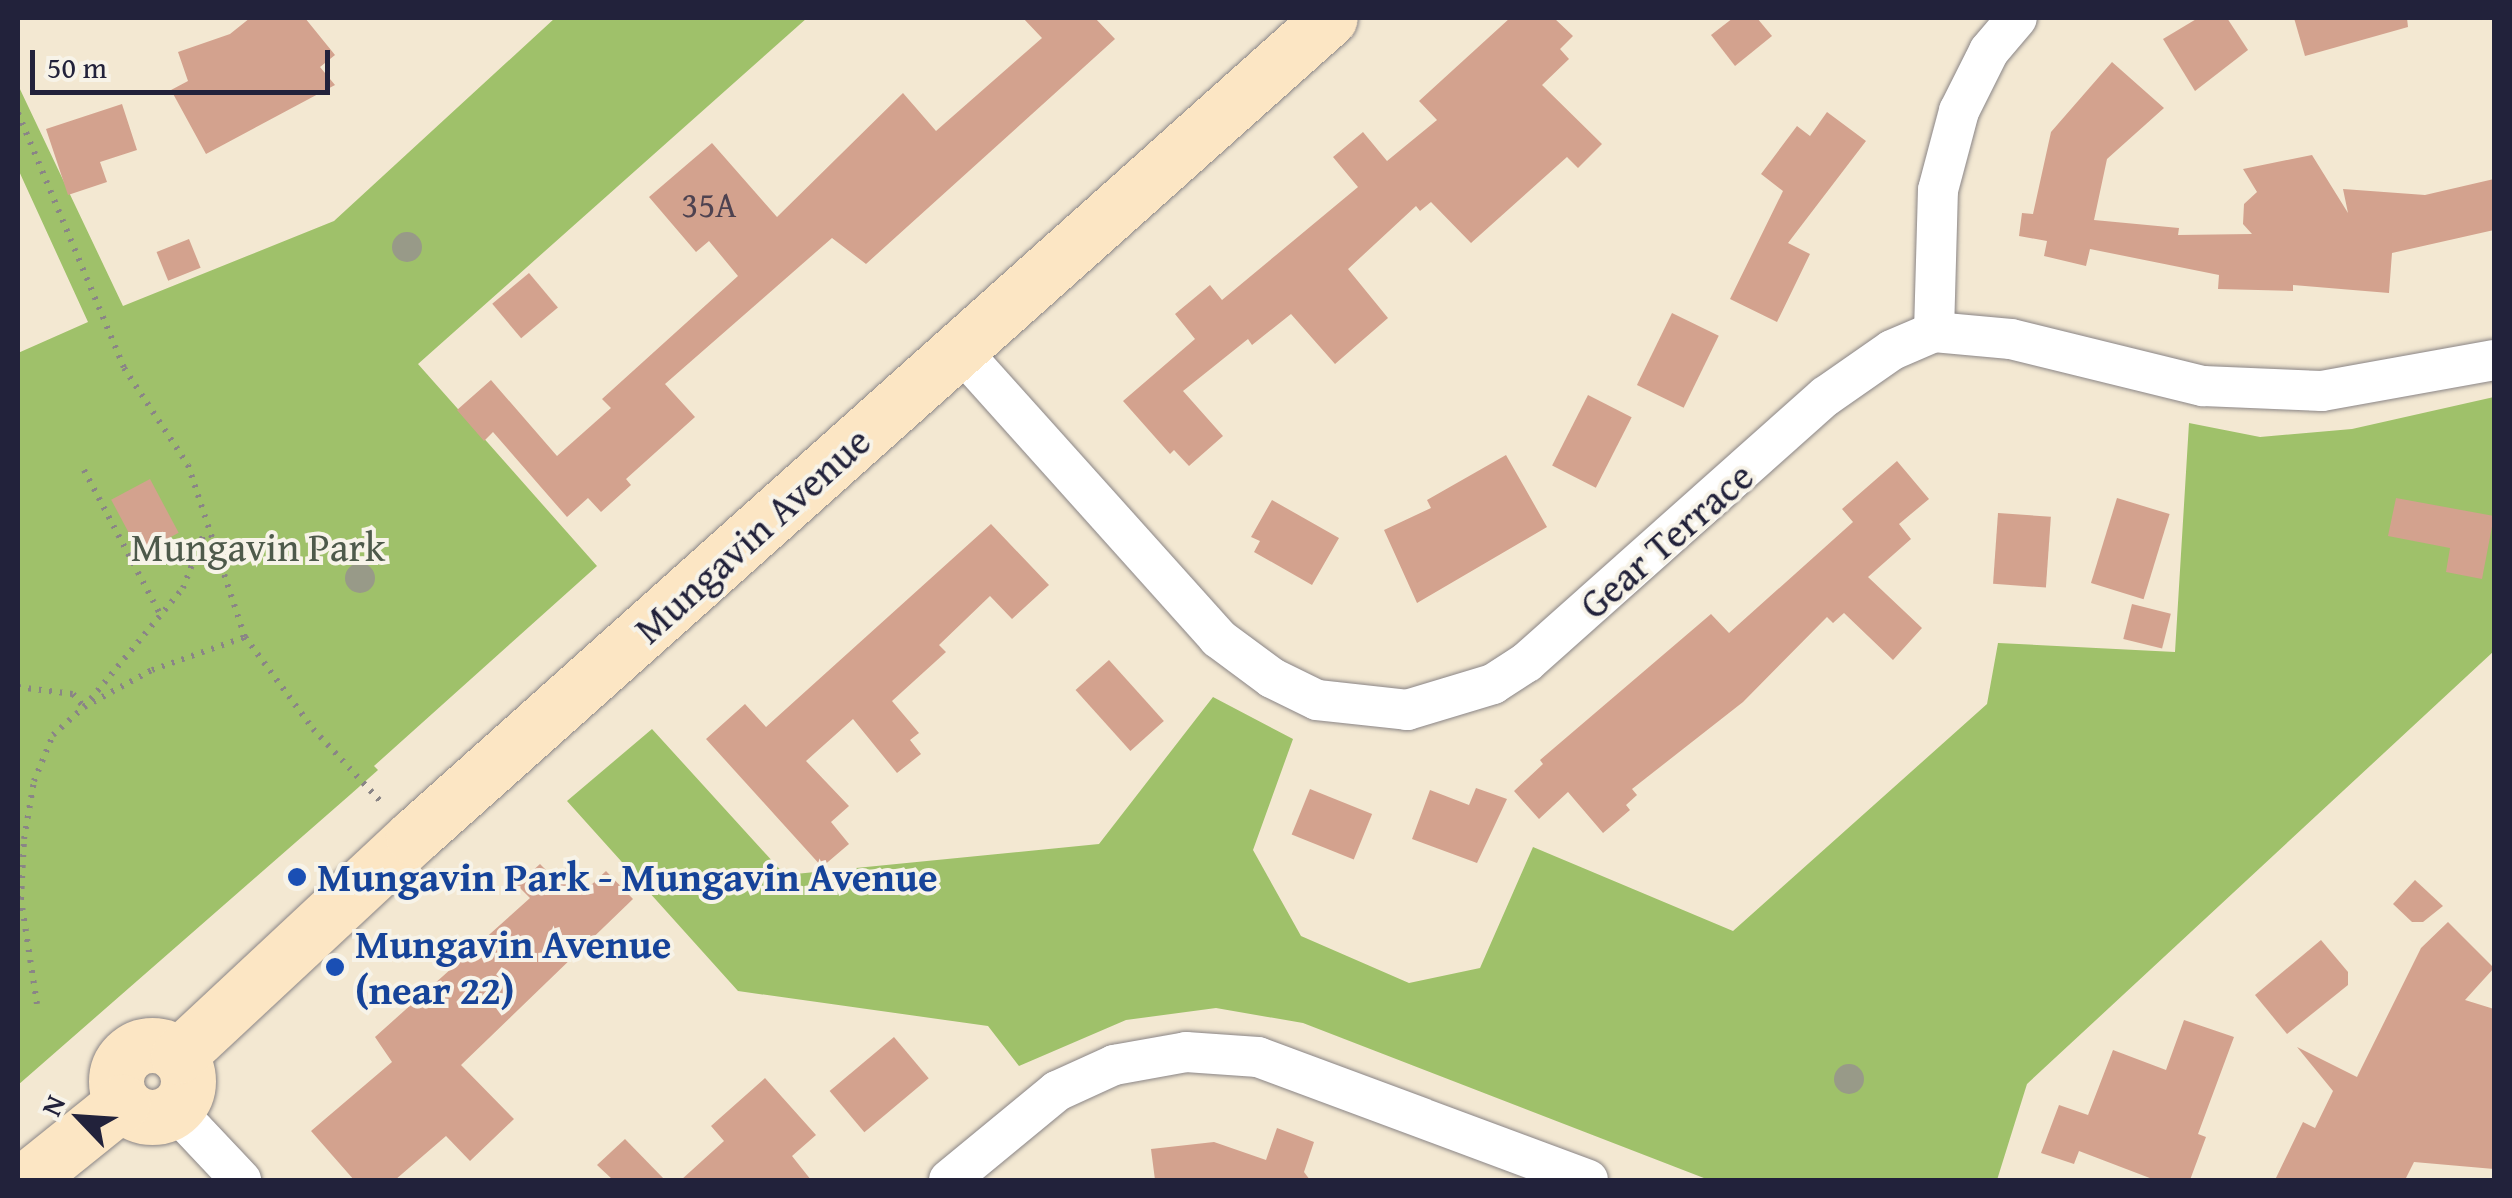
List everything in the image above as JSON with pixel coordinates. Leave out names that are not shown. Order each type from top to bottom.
[{"type":"main road","name":"Mungavin Avenue","points":[[26,1180],[158,1089],[413,837],[1330,18]]},
{"type":"street","points":[[1934,332],[1938,190],[1959,112],[1988,51],[2018,18]]},
{"type":"street","name":"Gear Terrace","points":[[960,350],[1218,638],[1317,700],[1407,710],[1493,684],[1526,662],[1826,396],[1892,350],[1934,332],[2011,339],[2202,386],[2322,391],[2494,360]]},
{"type":"street","points":[[949,1180],[1056,1091],[1114,1065],[1186,1052],[1258,1057],[1588,1180]]},
{"type":"street","points":[[158,1089],[242,1180]]},
{"type":"path","points":[[18,113],[124,368],[188,465],[245,637],[312,729],[413,837]]},
{"type":"path","points":[[84,470],[160,614]]},
{"type":"path","points":[[37,1004],[23,880],[28,808],[44,752],[188,580],[206,527]]},
{"type":"path","points":[[84,707],[186,654],[245,637]]},
{"type":"path","points":[[18,688],[73,694],[84,707]]},
{"type":"green space","name":"Mungavin Park","points":[[555,18],[807,18],[418,364],[597,566],[374,766],[378,770],[18,1085],[18,353],[88,322],[18,169],[18,85],[123,306],[334,221]]},
{"type":"green space","points":[[2494,397],[2494,651],[2027,1084],[1997,1180],[1709,1180],[1303,1023],[1216,1008],[1126,1020],[1019,1066],[988,1026],[738,991],[567,801],[652,729],[785,875],[1099,844],[1213,697],[1293,739],[1253,850],[1301,936],[1409,983],[1480,968],[1533,847],[1733,931],[1987,704],[1998,643],[2175,652],[2189,423],[2260,437],[2352,429]]},
{"type":"building","points":[[250,18],[305,18],[335,55],[320,67],[335,85],[206,154],[171,90],[188,81],[178,52],[230,34]]},
{"type":"building","points":[[1023,18],[1095,18],[1115,39],[866,264],[832,238],[665,384],[695,417],[626,479],[631,485],[601,512],[588,498],[567,517],[493,432],[484,441],[457,410],[491,380],[557,456],[611,408],[602,399],[738,276],[709,241],[696,252],[649,197],[712,143],[777,217],[903,93],[936,131],[1042,38]]},
{"type":"building","points":[[1510,18],[1554,18],[1573,36],[1560,49],[1569,59],[1542,85],[1602,144],[1578,168],[1567,157],[1471,243],[1431,202],[1420,211],[1416,206],[1348,269],[1388,318],[1335,364],[1291,314],[1252,345],[1248,339],[1183,391],[1223,436],[1189,466],[1174,450],[1170,454],[1123,401],[1195,339],[1175,314],[1210,285],[1222,300],[1358,187],[1333,157],[1363,132],[1387,161],[1437,120],[1419,101]]},
{"type":"building","points":[[1733,18],[1757,18],[1772,36],[1735,66],[1711,35]]},
{"type":"building","points":[[2198,18],[2227,18],[2248,50],[2195,91],[2163,39]]},
{"type":"building","points":[[2294,18],[2407,18],[2408,27],[2305,56]]},
{"type":"building","points":[[2112,62],[2164,108],[2107,159],[2094,220],[2179,228],[2178,235],[2252,234],[2243,224],[2244,204],[2257,192],[2243,169],[2312,155],[2348,213],[2343,189],[2425,195],[2494,179],[2494,230],[2392,253],[2389,293],[2293,285],[2293,291],[2218,289],[2219,275],[2090,249],[2086,266],[2044,256],[2047,241],[2019,236],[2022,213],[2033,214],[2051,132]]},
{"type":"building","points":[[122,104],[137,150],[100,162],[107,182],[68,195],[46,129]]},
{"type":"building","points":[[1827,112],[1866,141],[1788,243],[1810,254],[1777,322],[1730,299],[1783,191],[1761,174],[1797,126],[1810,136]]},
{"type":"building","points":[[189,239],[201,268],[168,281],[157,252]]},
{"type":"building","points":[[529,273],[558,307],[521,338],[492,304]]},
{"type":"building","points":[[1672,313],[1719,336],[1684,408],[1637,385]]},
{"type":"building","points":[[1588,395],[1632,417],[1596,488],[1552,465]]},
{"type":"building","points":[[1506,455],[1547,527],[1417,603],[1384,530],[1431,508],[1427,500]]},
{"type":"building","points":[[1897,461],[1929,499],[1899,524],[1911,539],[1868,577],[1922,628],[1893,660],[1844,613],[1833,623],[1827,617],[1743,702],[1632,789],[1637,795],[1626,805],[1630,810],[1603,833],[1568,792],[1539,819],[1514,791],[1543,764],[1540,760],[1711,614],[1729,633],[1853,522],[1842,509]]},
{"type":"building","points":[[150,479],[179,533],[140,554],[111,500]]},
{"type":"building","points":[[2117,498],[2170,514],[2144,599],[2091,583]]},
{"type":"building","points":[[2396,498],[2494,516],[2482,579],[2446,572],[2450,548],[2388,536]]},
{"type":"building","points":[[1272,500],[1339,538],[1312,585],[1254,552],[1260,541],[1251,537]]},
{"type":"building","points":[[1998,513],[2051,517],[2046,588],[1993,584]]},
{"type":"building","points":[[991,524],[1049,585],[1012,619],[990,596],[939,645],[946,652],[892,701],[919,733],[910,740],[921,754],[897,773],[853,719],[806,761],[849,806],[831,822],[849,844],[822,867],[706,739],[745,704],[766,727]]},
{"type":"building","points":[[2132,604],[2171,614],[2162,649],[2123,639]]},
{"type":"building","points":[[1109,660],[1164,721],[1130,751],[1076,690]]},
{"type":"building","points":[[1476,788],[1507,799],[1477,863],[1412,839],[1430,790],[1469,805]]},
{"type":"building","points":[[1310,789],[1372,814],[1354,860],[1292,834]]},
{"type":"building","points":[[540,864],[555,879],[569,865],[589,887],[606,871],[633,899],[461,1065],[514,1119],[470,1161],[446,1136],[395,1180],[354,1180],[311,1131],[392,1062],[375,1037],[530,898],[517,885]]},
{"type":"building","points":[[2415,880],[2443,906],[2423,922],[2412,922],[2393,904]]},
{"type":"building","points":[[2448,922],[2494,968],[2465,1000],[2494,1009],[2494,1169],[2414,1162],[2405,1180],[2275,1180],[2303,1122],[2315,1128],[2333,1091],[2297,1047],[2357,1077],[2421,948]]},
{"type":"building","points":[[2321,940],[2348,972],[2348,985],[2287,1034],[2255,995]]},
{"type":"building","points":[[2184,1020],[2234,1037],[2198,1134],[2206,1137],[2190,1180],[2155,1180],[2079,1151],[2074,1164],[2041,1153],[2059,1105],[2088,1115],[2113,1050],[2166,1070]]},
{"type":"building","points":[[894,1037],[929,1078],[864,1132],[830,1091]]},
{"type":"building","points":[[765,1078],[816,1135],[792,1156],[811,1180],[681,1180],[724,1141],[711,1126]]},
{"type":"building","points":[[1277,1128],[1314,1142],[1304,1172],[1310,1180],[1155,1180],[1151,1149],[1214,1142],[1266,1160]]},
{"type":"building","points":[[625,1139],[665,1180],[613,1180],[597,1165]]},
{"type":"place","name":"Mungavin Park - Mungavin Avenue","points":[[297,877]]},
{"type":"place","name":"Mungavin Avenue (near 22)","points":[[335,967]]}]
